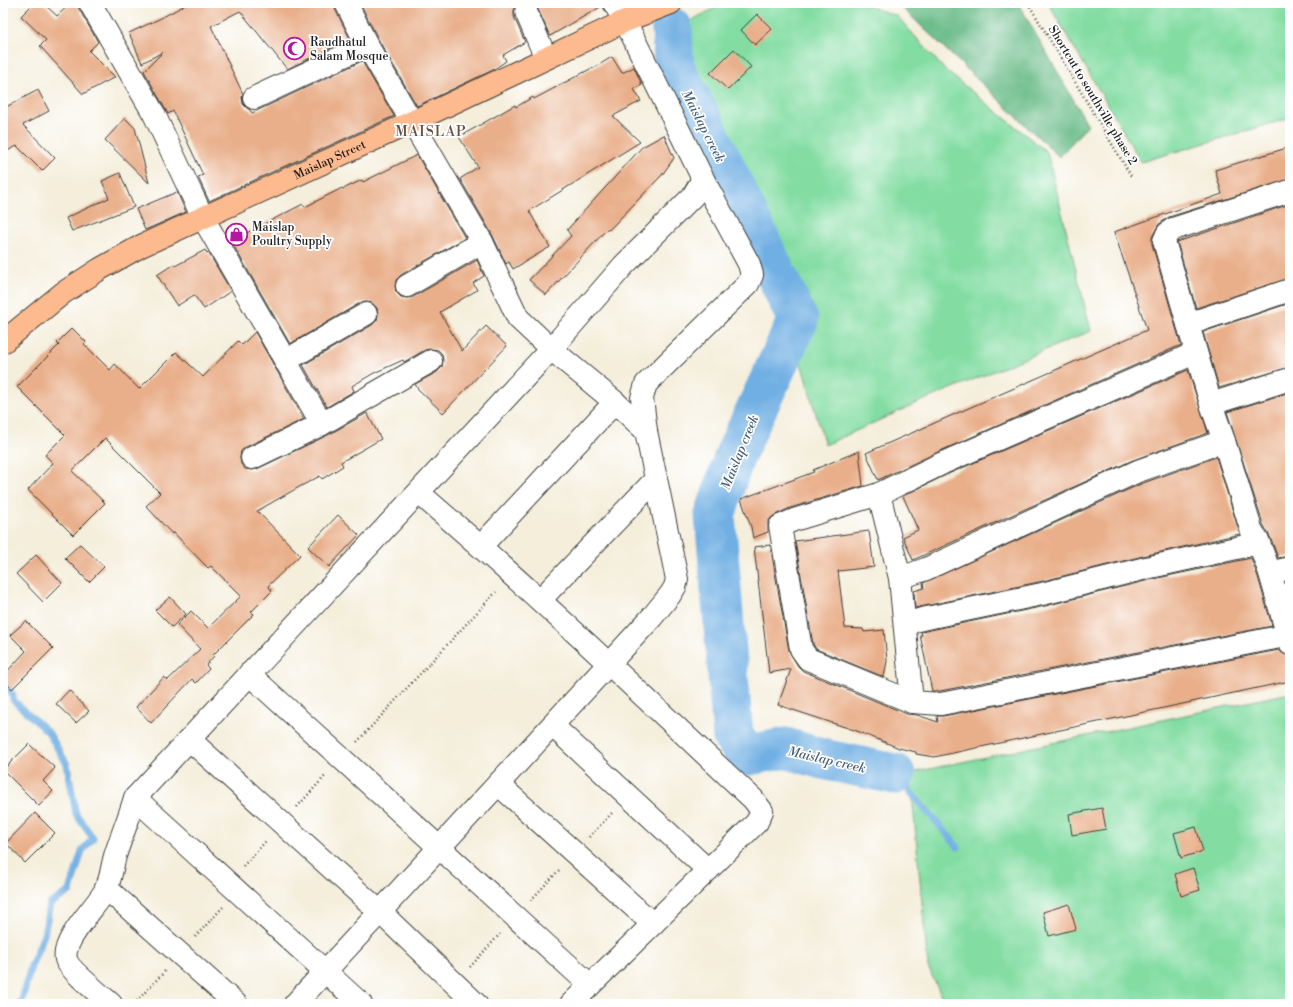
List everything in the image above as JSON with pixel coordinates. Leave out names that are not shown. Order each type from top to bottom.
[{"type":"main road","name":"Maislap Street","points":[[3,342],[63,293],[100,269],[141,246],[412,122],[546,58],[619,12],[671,3]]},
{"type":"street","points":[[90,3],[154,114],[203,218],[322,424]]},
{"type":"street","points":[[346,3],[367,45],[482,242],[518,318],[615,402],[646,431]]},
{"type":"street","points":[[526,12],[546,58]]},
{"type":"street","points":[[295,1004],[652,617],[672,591],[677,578],[646,431],[642,398],[646,384],[748,284],[752,275],[749,264],[703,179],[619,12]]},
{"type":"street","points":[[254,98],[367,45]]},
{"type":"street","points":[[111,1004],[66,960],[66,953],[79,925],[106,888],[135,798],[552,349],[624,265],[693,196],[703,179]]},
{"type":"street","points":[[1196,353],[942,462],[879,494],[794,520],[780,526],[801,649],[808,659],[912,702],[941,704],[1289,638],[1280,570],[1251,530],[1224,441],[1210,404],[1196,353],[1188,324],[1164,241],[1167,234],[1173,228],[1290,192]]},
{"type":"street","points":[[406,286],[482,242]]},
{"type":"street","points":[[1188,324],[1290,290]]},
{"type":"street","points":[[285,361],[366,314]]},
{"type":"street","points":[[252,458],[322,424],[432,361]]},
{"type":"street","points":[[1210,404],[1290,379]]},
{"type":"street","points":[[481,546],[615,402]]},
{"type":"street","points":[[900,578],[926,569],[1138,471],[1224,441]]},
{"type":"street","points":[[540,600],[656,479]]},
{"type":"street","points":[[419,493],[481,546],[540,600],[753,799],[762,811],[757,822],[571,1004]]},
{"type":"street","points":[[879,494],[900,578],[912,702]]},
{"type":"street","points":[[905,624],[922,619],[1042,594],[1146,568],[1260,543]]},
{"type":"street","points":[[249,674],[590,985]]},
{"type":"street","points":[[553,726],[708,870]]},
{"type":"street","points":[[190,740],[380,912],[476,1004]]},
{"type":"street","points":[[498,784],[654,924]]},
{"type":"street","points":[[135,798],[361,1004]]},
{"type":"street","points":[[106,888],[236,1004]]},
{"type":"path","name":"Shortcut to southville phase 2","points":[[1028,3],[1131,176]]},
{"type":"path","points":[[228,882],[512,575]]},
{"type":"path","points":[[3,796],[6,799]]},
{"type":"green space","points":[[725,3],[860,3],[897,16],[945,70],[1047,152],[1091,331],[924,400],[825,445],[768,250],[686,103],[682,25]]},
{"type":"green space","points":[[897,3],[1018,3],[1088,125],[1059,157]]},
{"type":"green space","points":[[1048,3],[1290,3],[1290,118],[1141,162]]},
{"type":"green space","points":[[1290,693],[1290,1004],[945,1004],[928,967],[910,773]]},
{"type":"building","points":[[34,3],[43,3],[57,16],[71,3],[78,3],[79,9],[98,42],[89,51],[115,77],[83,94],[40,46],[46,40],[21,16]]},
{"type":"building","points":[[189,3],[334,3],[335,9],[350,39],[287,69],[240,11],[211,26],[243,94],[243,104],[252,113],[362,61],[394,116],[209,201],[198,177],[203,175],[173,111],[168,114],[144,71],[163,52],[142,63],[129,33]]},
{"type":"building","points":[[360,3],[518,3],[514,10],[514,17],[525,42],[503,55],[506,61],[493,70],[417,106],[378,39]]},
{"type":"building","points":[[534,3],[602,3],[602,6],[550,36]]},
{"type":"building","points":[[757,14],[772,29],[755,45],[741,30]]},
{"type":"building","points":[[734,49],[751,67],[728,90],[710,73]]},
{"type":"building","points":[[612,57],[622,73],[634,67],[642,85],[634,89],[641,101],[613,116],[640,142],[529,211],[550,247],[513,269],[509,262],[506,264],[493,236],[460,179],[478,167],[459,137],[515,105],[516,107],[533,97],[534,99]]},
{"type":"building","points":[[38,90],[49,111],[23,125],[55,158],[42,171],[17,146],[3,153],[3,104],[6,107]]},
{"type":"building","points":[[125,118],[135,128],[149,183],[105,140]]},
{"type":"building","points":[[664,135],[674,158],[662,175],[609,230],[607,229],[546,295],[529,280],[571,236],[567,230],[642,147]]},
{"type":"building","points":[[1290,147],[1290,179],[1169,217],[1159,224],[1156,229],[1152,237],[1152,244],[1181,345],[878,480],[866,453],[1147,330],[1114,232],[1222,194],[1215,170]]},
{"type":"building","points":[[417,155],[465,238],[401,275],[396,280],[396,292],[401,297],[413,297],[477,260],[484,276],[473,283],[477,290],[440,312],[462,351],[486,326],[507,346],[443,413],[418,389],[415,384],[437,372],[442,367],[442,354],[438,350],[431,349],[425,350],[404,362],[403,360],[374,373],[352,386],[354,391],[327,407],[303,365],[372,325],[377,320],[377,308],[372,303],[360,303],[290,344],[231,241],[303,204],[305,207],[342,188],[343,189],[362,180],[363,182]]},
{"type":"building","points":[[120,173],[134,207],[72,231],[66,218],[109,198],[102,181]]},
{"type":"building","points":[[177,192],[186,212],[145,230],[136,209]]},
{"type":"building","points":[[1290,204],[1290,278],[1196,308],[1177,242]]},
{"type":"building","points":[[205,250],[207,253],[208,252],[231,291],[204,309],[194,295],[177,306],[157,275],[174,264],[175,266]]},
{"type":"building","points":[[1290,303],[1290,367],[1219,388],[1203,332]]},
{"type":"building","points":[[72,328],[86,342],[84,344],[110,370],[115,364],[139,389],[176,352],[203,377],[238,341],[242,345],[255,332],[304,419],[246,447],[241,451],[241,464],[245,469],[257,469],[328,435],[367,413],[381,439],[341,462],[343,466],[322,479],[320,476],[257,511],[300,555],[268,586],[272,591],[251,612],[254,614],[213,655],[214,656],[206,665],[209,669],[196,683],[192,679],[151,723],[136,707],[164,677],[168,680],[200,649],[177,625],[191,611],[208,628],[241,596],[211,566],[208,568],[173,532],[172,534],[146,506],[160,493],[105,438],[72,471],[105,503],[73,535],[28,490],[53,463],[45,455],[65,435],[17,387],[59,345],[57,343]]},
{"type":"building","points":[[1188,370],[1208,433],[1133,460],[913,560],[903,537],[918,530],[903,496],[948,474]]},
{"type":"building","points":[[1290,392],[1290,556],[1278,558],[1271,539],[1263,524],[1227,412]]},
{"type":"building","points":[[859,451],[863,486],[790,508],[775,515],[768,522],[768,532],[753,538],[751,527],[741,499],[814,472],[813,470]]},
{"type":"building","points":[[1216,457],[1240,534],[1039,582],[915,608],[914,591],[924,588],[923,583],[1143,483]]},
{"type":"building","points":[[338,515],[359,535],[329,567],[308,547]]},
{"type":"building","points":[[869,531],[874,567],[838,571],[845,628],[863,629],[864,632],[884,630],[887,661],[884,677],[816,649],[813,644],[795,541]]},
{"type":"building","points":[[80,544],[104,567],[89,582],[65,558]]},
{"type":"building","points":[[770,545],[789,651],[798,666],[803,671],[907,714],[917,715],[938,722],[937,716],[1279,650],[1290,656],[1290,681],[934,757],[916,754],[916,752],[899,748],[857,731],[778,705],[791,669],[769,673],[754,547]]},
{"type":"building","points":[[36,555],[62,583],[43,602],[16,574]]},
{"type":"building","points":[[1251,558],[1272,626],[940,691],[932,691],[920,635],[922,635],[921,632],[1045,606],[1149,580]]},
{"type":"building","points":[[170,597],[186,614],[172,627],[155,610]]},
{"type":"building","points":[[26,621],[53,648],[12,689],[3,680],[3,676],[26,651],[10,635]]},
{"type":"building","points":[[69,690],[89,711],[76,723],[56,704]]},
{"type":"building","points":[[29,744],[55,768],[43,781],[53,791],[39,806],[3,770]]},
{"type":"building","points":[[1102,808],[1106,829],[1072,835],[1069,814]]},
{"type":"building","points":[[35,813],[55,833],[25,863],[6,843]]},
{"type":"building","points":[[1196,827],[1203,851],[1181,858],[1174,833]]},
{"type":"building","points":[[1193,868],[1200,890],[1181,896],[1175,874]]},
{"type":"building","points":[[1069,904],[1076,929],[1049,936],[1043,912]]},
{"type":"waterway","name":"Maislap creek","points":[[672,28],[674,68],[707,130],[798,320],[735,455],[715,515],[733,737],[748,755],[786,748],[822,759],[895,774]]},
{"type":"waterway","points":[[3,674],[5,684],[13,695],[13,700],[48,732],[67,764],[76,814],[93,838],[82,851],[70,891],[50,904],[44,935],[31,966],[21,1004]]},
{"type":"waterway","points":[[895,774],[958,847]]},
{"type":"place","name":"Raudhatul Salam Mosque","points":[[294,49]]},
{"type":"place","name":"Maislap Poultry Supply","points":[[236,234]]},
{"type":"district","name":"MAISLAP","points":[[431,131]]}]
